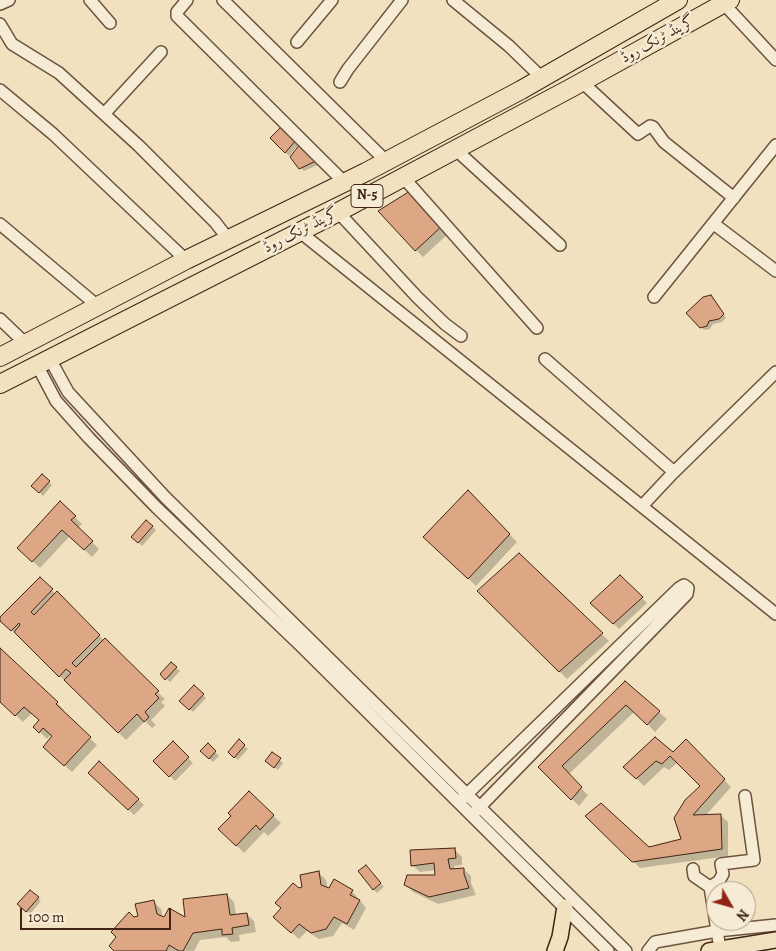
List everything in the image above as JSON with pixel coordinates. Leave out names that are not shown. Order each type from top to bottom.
[{"type":"highway","name":"گرینڈ ٹرنک روڈ","points":[[0,357],[186,260],[386,162],[542,78],[678,0]]},
{"type":"highway","name":"گرینڈ ٹرنک روڈ","points":[[0,384],[300,232],[582,82],[726,2]]},
{"type":"highway","points":[[81,316],[91,339]]},
{"type":"main road","points":[[555,951],[568,903]]},
{"type":"main road","points":[[715,950],[776,940]]},
{"type":"street","points":[[0,4],[9,0]]},
{"type":"street","points":[[90,0],[110,23]]},
{"type":"street","points":[[187,0],[177,16],[345,182]]},
{"type":"street","points":[[223,0],[386,162]]},
{"type":"street","points":[[297,42],[332,0]]},
{"type":"street","points":[[340,82],[402,0]]},
{"type":"street","points":[[453,0],[509,46],[542,78]]},
{"type":"street","points":[[726,2],[749,33],[776,60]]},
{"type":"street","points":[[0,24],[12,44],[59,73],[215,222],[229,240]]},
{"type":"street","points":[[104,114],[161,52]]},
{"type":"street","points":[[582,82],[638,134],[650,126],[653,127],[664,142],[734,198]]},
{"type":"street","points":[[0,90],[52,134],[186,260]]},
{"type":"street","points":[[654,297],[776,145]]},
{"type":"street","points":[[455,149],[560,245]]},
{"type":"street","points":[[402,177],[537,328]]},
{"type":"street","points":[[338,212],[417,297],[445,324],[461,336]]},
{"type":"street","points":[[0,224],[99,307]]},
{"type":"street","points":[[714,224],[776,271]]},
{"type":"street","points":[[300,232],[776,614]]},
{"type":"street","points":[[0,320],[26,344]]},
{"type":"street","points":[[545,359],[674,472]]},
{"type":"street","points":[[44,362],[68,392],[165,497],[568,903],[608,951]]},
{"type":"street","points":[[642,506],[776,372]]},
{"type":"street","points":[[463,798],[679,588],[684,585],[688,588],[688,594],[476,811]]},
{"type":"street","points":[[720,881],[724,874],[721,864],[754,860],[745,796]]},
{"type":"street","points":[[693,869],[694,876],[706,884]]},
{"type":"street","points":[[568,903],[626,951]]},
{"type":"street","points":[[756,927],[776,925]]},
{"type":"street","points":[[648,951],[655,942],[717,931],[715,950]]},
{"type":"building","points":[[282,126],[296,140],[285,153],[270,138]]},
{"type":"building","points":[[300,144],[318,160],[299,169],[290,157]]},
{"type":"building","points":[[410,191],[442,226],[415,251],[378,211]]},
{"type":"building","points":[[711,295],[724,314],[719,319],[709,321],[707,326],[700,328],[686,313],[703,297]]},
{"type":"building","points":[[42,474],[50,481],[39,493],[31,486]]},
{"type":"building","points":[[468,490],[510,534],[468,579],[423,537]]},
{"type":"building","points":[[60,501],[76,516],[71,520],[93,541],[84,550],[62,530],[32,562],[17,548]]},
{"type":"building","points":[[146,520],[153,526],[138,543],[131,537]]},
{"type":"building","points":[[519,553],[603,633],[559,672],[477,591]]},
{"type":"building","points":[[620,575],[643,597],[613,624],[590,603]]},
{"type":"building","points":[[40,577],[53,589],[31,612],[34,615],[57,591],[100,635],[72,663],[76,667],[105,638],[159,691],[155,694],[159,698],[145,712],[149,717],[144,722],[137,714],[118,733],[64,680],[71,673],[66,669],[59,677],[14,632],[20,625],[19,623],[11,631],[0,621],[0,617]]},
{"type":"building","points":[[0,648],[58,702],[56,704],[91,737],[64,766],[43,747],[52,736],[43,728],[39,733],[33,727],[39,720],[24,707],[15,716],[0,702]]},
{"type":"building","points":[[171,662],[177,667],[165,680],[160,674]]},
{"type":"building","points":[[625,681],[660,711],[647,725],[626,705],[562,766],[582,787],[571,800],[538,767]]},
{"type":"building","points":[[194,685],[204,694],[189,710],[179,701]]},
{"type":"building","points":[[655,737],[673,752],[686,739],[725,779],[693,815],[721,814],[722,849],[632,862],[585,816],[601,803],[649,847],[681,839],[674,818],[685,800],[700,786],[670,756],[662,764],[656,761],[636,779],[623,767]]},
{"type":"building","points":[[239,739],[245,745],[234,758],[228,752]]},
{"type":"building","points":[[173,741],[189,757],[169,777],[153,761]]},
{"type":"building","points":[[208,743],[216,751],[209,759],[200,751]]},
{"type":"building","points":[[272,752],[281,758],[274,768],[265,761]]},
{"type":"building","points":[[99,761],[139,799],[128,810],[88,773]]},
{"type":"building","points":[[249,791],[274,815],[260,830],[256,825],[236,846],[218,829],[231,816],[228,813]]},
{"type":"building","points":[[455,848],[456,858],[448,859],[450,869],[464,868],[469,888],[429,897],[404,885],[407,875],[435,875],[434,863],[411,866],[410,850]]},
{"type":"building","points":[[366,865],[381,883],[373,890],[358,871]]},
{"type":"building","points":[[319,871],[321,885],[329,888],[334,879],[353,890],[350,895],[360,900],[347,924],[334,917],[326,929],[311,933],[299,924],[291,933],[273,917],[281,908],[275,903],[293,883],[299,888],[302,887],[300,875]]},
{"type":"building","points":[[30,890],[39,897],[26,912],[17,904]]},
{"type":"building","points":[[227,894],[230,915],[247,913],[249,925],[232,928],[233,934],[222,935],[222,929],[193,933],[183,951],[179,951],[169,945],[166,951],[114,951],[109,946],[116,937],[111,932],[129,912],[134,917],[138,916],[135,904],[154,900],[157,914],[164,917],[169,908],[185,917],[183,899]]}]
